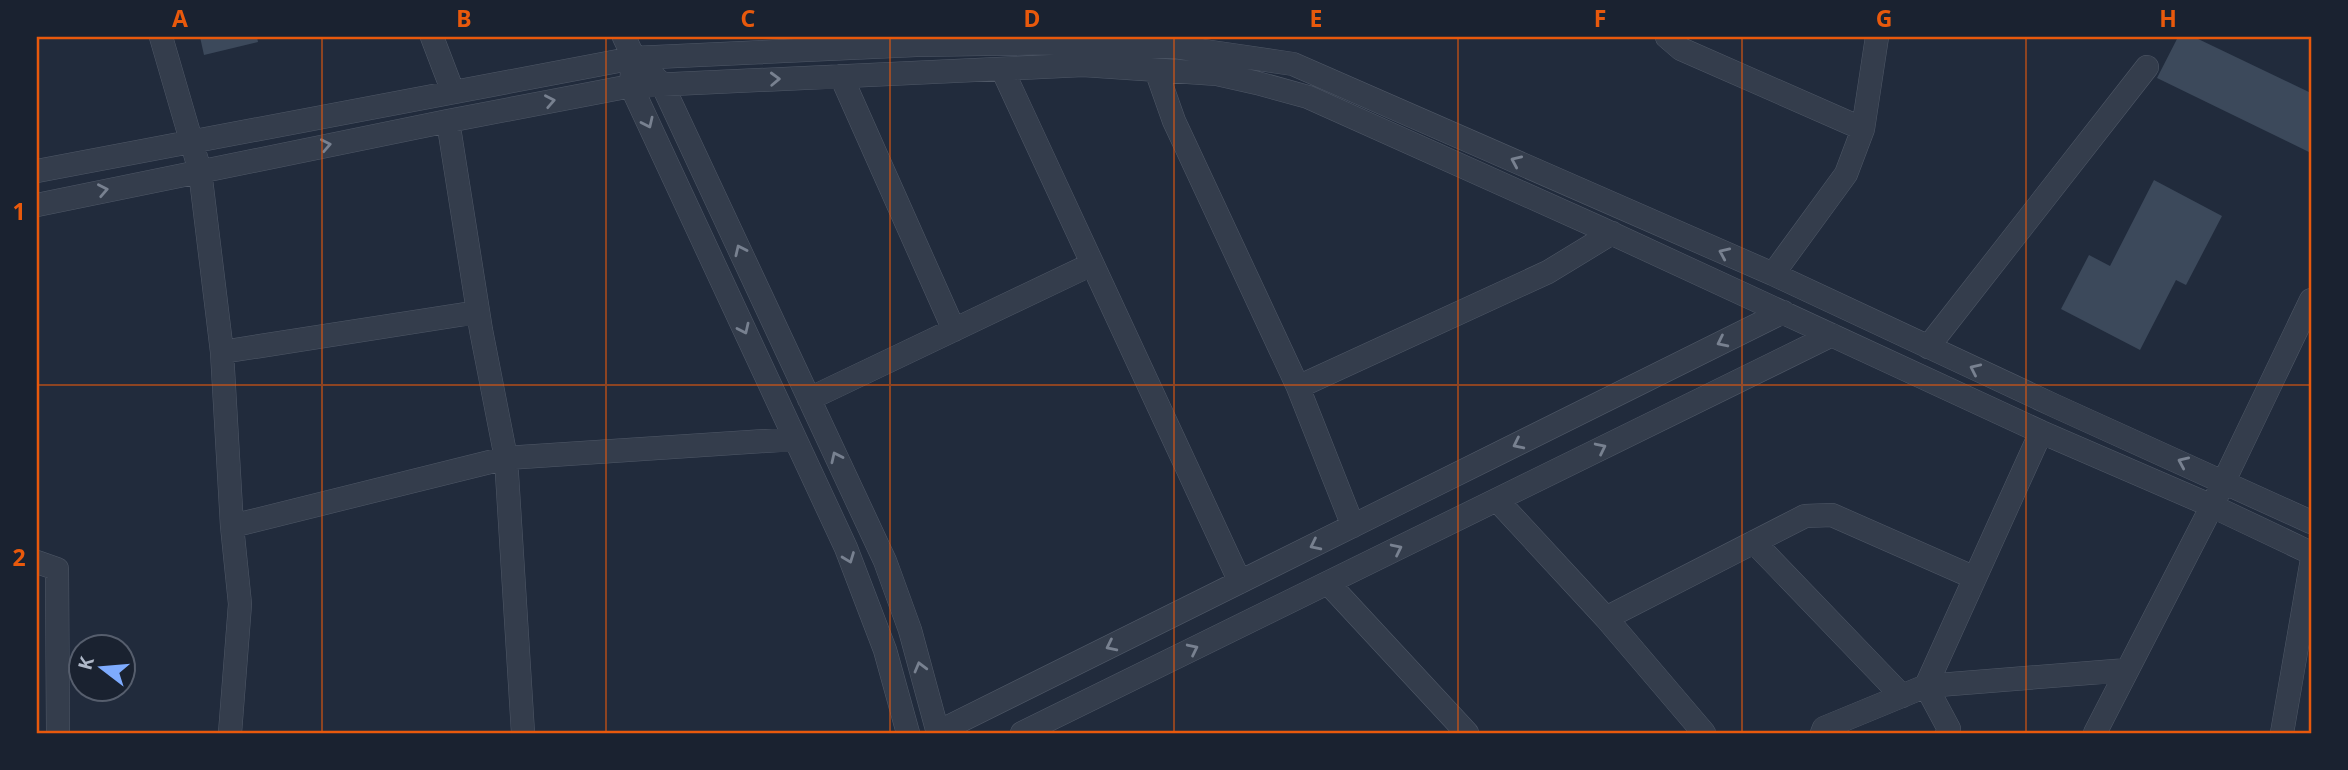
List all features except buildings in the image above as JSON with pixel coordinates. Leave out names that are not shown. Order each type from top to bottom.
[{"type":"street","points":[[161,37],[200,170],[222,352],[232,526],[240,604],[230,733]]},
{"type":"street","points":[[432,37],[453,92]]},
{"type":"street","points":[[624,37],[634,58],[662,84],[885,561],[910,630],[938,732],[1783,312]]},
{"type":"street","points":[[1667,37],[1681,49],[1863,129]]},
{"type":"street","points":[[1773,274],[1846,174],[1863,129],[1877,37]]},
{"type":"street","points":[[37,171],[634,58],[916,45],[1048,43],[1177,47],[1293,64],[1773,274],[2311,522]]},
{"type":"street","points":[[634,58],[631,86],[845,548],[885,650],[908,733]]},
{"type":"street","points":[[37,205],[200,170],[631,86],[1083,65],[1217,74],[1308,97],[2311,553]]},
{"type":"street","points":[[1928,347],[2147,67]]},
{"type":"street","points":[[1002,69],[1240,582]]},
{"type":"street","points":[[1156,70],[1174,121],[1297,387],[1353,526]]},
{"type":"street","points":[[841,76],[954,330]]},
{"type":"street","points":[[448,121],[478,312],[506,458],[526,733]]},
{"type":"street","points":[[1297,387],[1548,272],[1612,233]]},
{"type":"street","points":[[809,399],[1093,264]]},
{"type":"street","points":[[2095,733],[2212,506],[2311,300]]},
{"type":"street","points":[[222,352],[478,312]]},
{"type":"street","points":[[1022,733],[1832,335]]},
{"type":"street","points":[[1926,687],[2041,432]]},
{"type":"street","points":[[232,526],[506,458],[794,439]]},
{"type":"street","points":[[1497,500],[1606,618],[1704,733]]},
{"type":"street","points":[[1606,618],[1805,516],[1832,515],[1975,578]]},
{"type":"street","points":[[1754,542],[1902,696]]},
{"type":"street","points":[[37,562],[57,569],[58,733]]},
{"type":"street","points":[[2282,733],[2311,565]]},
{"type":"street","points":[[1328,583],[1467,733]]},
{"type":"street","points":[[1820,732],[1926,687],[2127,670]]},
{"type":"street","points":[[1926,687],[1949,729],[1947,733]]}]
